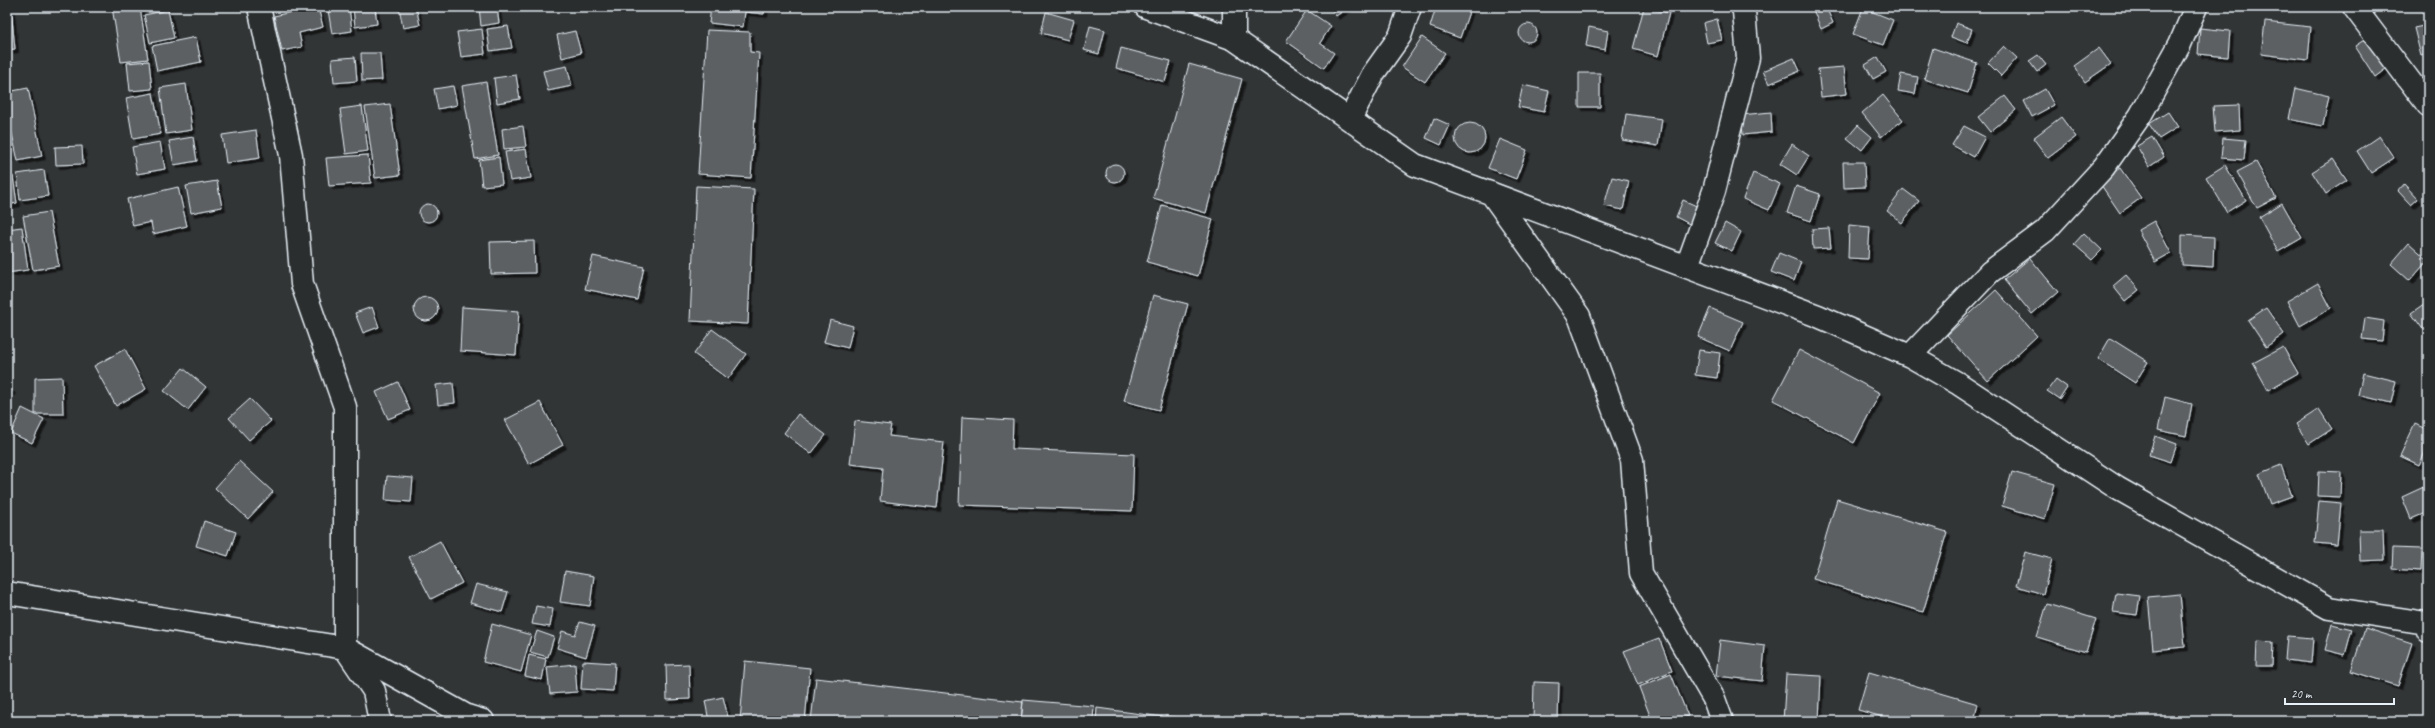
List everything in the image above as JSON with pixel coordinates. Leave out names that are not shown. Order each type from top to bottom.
[{"type":"street","points":[[260,7],[291,155],[302,284],[346,407],[345,648],[374,691],[380,721]]},
{"type":"street","points":[[1146,7],[1234,39],[1415,164],[1818,316],[1910,356],[1959,384],[2118,488],[2329,608],[2426,624],[2428,631]]},
{"type":"street","points":[[1234,7],[1234,39]]},
{"type":"street","points":[[1350,119],[1373,74],[1400,36],[1410,7]]},
{"type":"street","points":[[1687,266],[1714,191],[1748,58],[1744,11],[1742,7]]},
{"type":"street","points":[[1910,356],[1990,272],[2045,231],[2104,167],[2140,116],[2180,44],[2196,7]]},
{"type":"street","points":[[2354,7],[2428,105]]},
{"type":"street","points":[[1491,193],[1579,316],[1632,460],[1641,573],[1714,699],[1722,721]]},
{"type":"street","points":[[7,593],[345,648],[467,716],[483,721]]},
{"type":"building","points":[[112,7],[140,7],[148,59],[121,62]]},
{"type":"building","points":[[144,7],[163,7],[146,12]]},
{"type":"building","points":[[318,7],[323,27],[299,33],[302,47],[282,51],[274,16]]},
{"type":"building","points":[[349,7],[352,31],[332,34],[328,10]]},
{"type":"building","points":[[353,7],[375,7],[377,24],[355,27]]},
{"type":"building","points":[[399,7],[416,7],[420,25],[403,28]]},
{"type":"building","points":[[479,7],[497,7],[499,23],[481,26]]},
{"type":"building","points":[[711,7],[765,7],[764,14],[745,12],[743,27],[709,23]]},
{"type":"building","points":[[1330,7],[1349,7],[1336,16]]},
{"type":"building","points":[[1436,7],[1464,7],[1470,9],[1460,38],[1430,27]]},
{"type":"building","points":[[1644,7],[1669,13],[1658,56],[1633,49]]},
{"type":"building","points":[[1826,7],[1833,23],[1821,29],[1814,12]]},
{"type":"building","points":[[1863,8],[1893,20],[1883,45],[1853,34]]},
{"type":"building","points":[[11,9],[15,49],[7,50],[7,10]]},
{"type":"building","points":[[168,10],[174,38],[150,43],[144,15]]},
{"type":"building","points":[[1307,10],[1331,26],[1320,43],[1334,53],[1324,68],[1286,41]]},
{"type":"building","points":[[1046,12],[1074,20],[1068,40],[1041,33]]},
{"type":"building","points":[[1717,19],[1722,40],[1707,43],[1703,23]]},
{"type":"building","points":[[2265,22],[2311,27],[2308,60],[2261,54]]},
{"type":"building","points":[[1956,23],[1972,29],[1967,43],[1951,37]]},
{"type":"building","points":[[1524,24],[1532,24],[1537,29],[1535,40],[1532,42],[1524,42],[1519,37],[1519,29]]},
{"type":"building","points":[[2428,25],[2428,54],[2421,56],[2414,28]]},
{"type":"building","points":[[508,26],[512,48],[490,51],[487,29]]},
{"type":"building","points":[[1090,26],[1105,30],[1099,54],[1084,50]]},
{"type":"building","points":[[1589,27],[1608,31],[1605,50],[1586,46]]},
{"type":"building","points":[[2200,28],[2230,31],[2228,57],[2198,54]]},
{"type":"building","points":[[482,29],[485,54],[461,57],[457,32]]},
{"type":"building","points":[[707,30],[750,32],[750,52],[759,53],[751,178],[698,174]]},
{"type":"building","points":[[575,31],[581,53],[562,58],[557,35]]},
{"type":"building","points":[[196,37],[201,62],[157,71],[152,46]]},
{"type":"building","points":[[1422,37],[1445,53],[1425,82],[1402,67]]},
{"type":"building","points":[[2367,38],[2387,68],[2375,77],[2355,46]]},
{"type":"building","points":[[2004,46],[2017,58],[2001,76],[1988,63]]},
{"type":"building","points":[[1121,48],[1171,61],[1165,82],[1116,68]]},
{"type":"building","points":[[1933,48],[1977,63],[1968,93],[1924,79]]},
{"type":"building","points":[[2099,48],[2111,64],[2085,82],[2074,66]]},
{"type":"building","points":[[361,53],[380,53],[382,80],[362,81]]},
{"type":"building","points":[[2038,55],[2046,65],[2037,72],[2029,61]]},
{"type":"building","points":[[355,57],[357,81],[334,83],[332,59]]},
{"type":"building","points":[[1878,57],[1886,72],[1873,79],[1865,65]]},
{"type":"building","points":[[1794,58],[1800,71],[1769,84],[1763,71]]},
{"type":"building","points":[[149,61],[152,89],[130,91],[127,63]]},
{"type":"building","points":[[1189,64],[1242,79],[1206,213],[1153,198]]},
{"type":"building","points":[[567,66],[572,86],[548,91],[543,71]]},
{"type":"building","points":[[1844,67],[1847,94],[1821,97],[1818,69]]},
{"type":"building","points":[[1579,73],[1600,73],[1600,107],[1579,107]]},
{"type":"building","points":[[1901,74],[1918,77],[1915,94],[1898,91]]},
{"type":"building","points":[[516,75],[520,99],[497,103],[494,78]]},
{"type":"building","points":[[486,82],[498,155],[475,159],[462,86]]},
{"type":"building","points":[[186,84],[192,130],[166,134],[160,88]]},
{"type":"building","points":[[1523,85],[1549,91],[1544,112],[1518,107]]},
{"type":"building","points":[[453,86],[457,105],[438,109],[434,89]]},
{"type":"building","points":[[28,88],[42,156],[18,161],[7,111],[7,92]]},
{"type":"building","points":[[2295,88],[2329,96],[2323,126],[2289,119]]},
{"type":"building","points":[[2045,89],[2054,105],[2032,117],[2024,101]]},
{"type":"building","points":[[153,93],[161,134],[133,139],[126,98]]},
{"type":"building","points":[[1883,95],[1903,120],[1881,137],[1862,113]]},
{"type":"building","points":[[2005,96],[2016,110],[1990,132],[1978,117]]},
{"type":"building","points":[[390,104],[400,175],[375,178],[365,107]]},
{"type":"building","points":[[2239,105],[2240,130],[2215,132],[2213,106]]},
{"type":"building","points":[[362,106],[368,151],[346,154],[340,109]]},
{"type":"building","points":[[1771,112],[1772,132],[1743,135],[1741,115]]},
{"type":"building","points":[[2168,112],[2178,127],[2159,139],[2149,124]]},
{"type":"building","points":[[1626,114],[1662,119],[1658,146],[1622,140]]},
{"type":"building","points":[[2061,117],[2076,137],[2048,158],[2033,138]]},
{"type":"building","points":[[1434,118],[1450,125],[1441,145],[1426,138]]},
{"type":"building","points":[[1470,123],[1481,127],[1485,138],[1481,149],[1470,153],[1459,149],[1455,138],[1459,127]]},
{"type":"building","points":[[1858,125],[1872,137],[1862,150],[1847,138]]},
{"type":"building","points":[[523,126],[526,147],[504,149],[502,129]]},
{"type":"building","points":[[1964,126],[1985,137],[1974,157],[1952,145]]},
{"type":"building","points":[[256,130],[260,158],[226,163],[222,135]]},
{"type":"building","points":[[2379,136],[2394,158],[2371,173],[2357,151]]},
{"type":"building","points":[[193,137],[197,161],[174,165],[169,141]]},
{"type":"building","points":[[2152,137],[2164,157],[2149,167],[2137,146]]},
{"type":"building","points":[[2223,138],[2246,140],[2244,160],[2221,158]]},
{"type":"building","points":[[1500,139],[1527,150],[1516,179],[1488,168]]},
{"type":"building","points":[[7,141],[10,158],[7,159]]},
{"type":"building","points":[[160,142],[165,169],[137,174],[132,147]]},
{"type":"building","points":[[1792,144],[1809,156],[1797,175],[1780,164]]},
{"type":"building","points":[[82,146],[83,164],[56,165],[55,147]]},
{"type":"building","points":[[526,149],[531,178],[510,181],[505,152]]},
{"type":"building","points":[[368,155],[371,183],[329,186],[326,158]]},
{"type":"building","points":[[499,157],[502,184],[482,186],[479,160]]},
{"type":"building","points":[[2333,159],[2347,180],[2326,194],[2312,172]]},
{"type":"building","points":[[1843,162],[1864,162],[1865,187],[1844,188]]},
{"type":"building","points":[[2256,162],[2276,198],[2257,208],[2237,172]]},
{"type":"building","points":[[1115,164],[1121,167],[1124,173],[1121,179],[1115,182],[1109,179],[1106,173],[1109,167]]},
{"type":"building","points":[[2225,165],[2246,200],[2227,212],[2206,177]]},
{"type":"building","points":[[2120,168],[2141,198],[2120,213],[2099,182]]},
{"type":"building","points":[[44,170],[48,196],[20,200],[17,174]]},
{"type":"building","points":[[1753,173],[1780,184],[1769,210],[1743,199]]},
{"type":"building","points":[[13,176],[17,203],[7,205],[7,177]]},
{"type":"building","points":[[1612,177],[1629,181],[1623,210],[1604,206]]},
{"type":"building","points":[[217,181],[222,207],[191,213],[186,186]]},
{"type":"building","points":[[2404,184],[2418,199],[2411,205],[2398,191]]},
{"type":"building","points":[[696,186],[754,189],[748,324],[690,321]]},
{"type":"building","points":[[1796,186],[1820,194],[1811,221],[1787,213]]},
{"type":"building","points":[[178,187],[187,226],[153,234],[151,222],[133,226],[127,199]]},
{"type":"building","points":[[1903,189],[1919,201],[1902,223],[1887,211]]},
{"type":"building","points":[[1683,200],[1701,208],[1693,226],[1676,217]]},
{"type":"building","points":[[2282,203],[2302,238],[2278,252],[2259,217]]},
{"type":"building","points":[[428,204],[434,207],[437,213],[434,219],[428,222],[422,219],[419,213],[422,207]]},
{"type":"building","points":[[1162,205],[1213,219],[1198,276],[1147,262]]},
{"type":"building","points":[[49,212],[59,266],[33,270],[23,216]]},
{"type":"building","points":[[2154,221],[2171,253],[2155,262],[2138,230]]},
{"type":"building","points":[[1725,223],[1741,232],[1732,251],[1715,243]]},
{"type":"building","points":[[1849,225],[1870,227],[1868,259],[1848,258]]},
{"type":"building","points":[[22,227],[28,270],[7,273],[7,229]]},
{"type":"building","points":[[1829,228],[1831,248],[1813,249],[1812,229]]},
{"type":"building","points":[[2084,233],[2102,250],[2092,260],[2074,244]]},
{"type":"building","points":[[2182,235],[2214,237],[2213,267],[2182,265]]},
{"type":"building","points":[[534,241],[535,273],[491,274],[490,242]]},
{"type":"building","points":[[2409,243],[2428,260],[2410,281],[2391,264]]},
{"type":"building","points":[[1779,253],[1801,262],[1794,281],[1771,272]]},
{"type":"building","points":[[593,256],[644,267],[637,300],[585,289]]},
{"type":"building","points":[[2030,258],[2058,292],[2032,314],[2004,280]]},
{"type":"building","points":[[2126,275],[2139,290],[2125,301],[2113,286]]},
{"type":"building","points":[[2318,283],[2331,308],[2300,326],[2287,301]]},
{"type":"building","points":[[1996,290],[2037,336],[1988,381],[1947,335]]},
{"type":"building","points":[[1153,295],[1188,304],[1159,410],[1124,401]]},
{"type":"building","points":[[426,297],[431,298],[437,304],[437,314],[431,320],[426,321],[421,320],[415,314],[414,309],[415,304],[421,298]]},
{"type":"building","points":[[2428,301],[2428,330],[2425,332],[2411,313]]},
{"type":"building","points":[[372,307],[379,327],[363,333],[355,313]]},
{"type":"building","points":[[462,307],[519,311],[516,355],[460,351]]},
{"type":"building","points":[[1710,308],[1743,322],[1730,351],[1698,337]]},
{"type":"building","points":[[2266,308],[2284,334],[2266,347],[2248,320]]},
{"type":"building","points":[[2365,318],[2384,321],[2382,341],[2362,339]]},
{"type":"building","points":[[830,320],[853,326],[848,348],[824,342]]},
{"type":"building","points":[[712,329],[746,354],[728,379],[694,354]]},
{"type":"building","points":[[2110,338],[2148,362],[2135,383],[2098,359]]},
{"type":"building","points":[[2283,347],[2298,373],[2268,390],[2253,363]]},
{"type":"building","points":[[125,349],[146,389],[116,406],[94,366]]},
{"type":"building","points":[[1699,350],[1720,353],[1717,378],[1695,375]]},
{"type":"building","points":[[1799,350],[1880,393],[1854,443],[1773,400]]},
{"type":"building","points":[[183,368],[206,387],[188,410],[164,391]]},
{"type":"building","points":[[2363,373],[2396,381],[2391,403],[2358,395]]},
{"type":"building","points":[[62,377],[63,414],[35,414],[35,378]]},
{"type":"building","points":[[2056,379],[2067,387],[2059,399],[2047,391]]},
{"type":"building","points":[[398,382],[410,410],[388,419],[376,392]]},
{"type":"building","points":[[453,383],[455,403],[438,405],[436,385]]},
{"type":"building","points":[[7,387],[12,390],[7,397]]},
{"type":"building","points":[[2165,397],[2192,404],[2186,436],[2158,430]]},
{"type":"building","points":[[250,399],[271,421],[249,440],[229,418]]},
{"type":"building","points":[[540,402],[563,445],[529,464],[505,420]]},
{"type":"building","points":[[22,408],[44,419],[32,443],[11,433]]},
{"type":"building","points":[[2319,409],[2332,429],[2309,444],[2296,424]]},
{"type":"building","points":[[798,414],[826,435],[811,454],[784,433]]},
{"type":"building","points":[[962,417],[1013,420],[1012,449],[1134,454],[1132,511],[959,505]]},
{"type":"building","points":[[855,421],[891,425],[889,436],[944,442],[937,508],[880,501],[883,468],[850,464]]},
{"type":"building","points":[[2415,424],[2428,430],[2428,446],[2419,465],[2400,456]]},
{"type":"building","points":[[2155,436],[2177,444],[2171,462],[2149,455]]},
{"type":"building","points":[[239,461],[273,492],[248,519],[215,488]]},
{"type":"building","points":[[2281,465],[2292,496],[2270,504],[2259,474]]},
{"type":"building","points":[[2319,471],[2341,472],[2340,497],[2318,496]]},
{"type":"building","points":[[2012,472],[2055,484],[2045,519],[2002,506]]},
{"type":"building","points":[[387,476],[413,478],[411,502],[385,500]]},
{"type":"building","points":[[2428,485],[2428,512],[2411,519],[2402,497]]},
{"type":"building","points":[[1837,499],[1947,532],[1923,612],[1813,579]]},
{"type":"building","points":[[2319,501],[2341,503],[2337,545],[2315,543]]},
{"type":"building","points":[[204,521],[236,532],[228,556],[196,546]]},
{"type":"building","points":[[2359,530],[2383,530],[2384,560],[2360,561]]},
{"type":"building","points":[[440,541],[462,583],[431,599],[409,557]]},
{"type":"building","points":[[2393,548],[2422,549],[2421,571],[2392,569]]},
{"type":"building","points":[[2025,552],[2052,559],[2043,594],[2016,586]]},
{"type":"building","points":[[565,571],[594,576],[590,606],[560,602]]},
{"type":"building","points":[[476,584],[508,592],[502,612],[470,603]]},
{"type":"building","points":[[2116,593],[2140,596],[2137,615],[2113,612]]},
{"type":"building","points":[[2180,594],[2185,647],[2153,650],[2148,597]]},
{"type":"building","points":[[2047,604],[2096,619],[2086,652],[2037,637]]},
{"type":"building","points":[[536,606],[553,609],[550,627],[532,624]]},
{"type":"building","points":[[580,622],[595,626],[586,657],[557,648],[562,631],[575,635]]},
{"type":"building","points":[[492,624],[531,635],[521,672],[483,662]]},
{"type":"building","points":[[2332,624],[2352,629],[2345,655],[2325,650]]},
{"type":"building","points":[[2365,628],[2412,643],[2398,686],[2351,671]]},
{"type":"building","points":[[537,631],[554,637],[548,657],[530,652]]},
{"type":"building","points":[[2287,636],[2313,638],[2311,663],[2285,660]]},
{"type":"building","points":[[1659,638],[1672,671],[1638,685],[1624,651]]},
{"type":"building","points":[[1720,640],[1765,646],[1762,681],[1716,676]]},
{"type":"building","points":[[2257,641],[2273,642],[2272,666],[2256,666]]},
{"type":"building","points":[[529,655],[546,659],[542,680],[525,676]]},
{"type":"building","points":[[583,661],[615,663],[613,691],[581,689]]},
{"type":"building","points":[[745,661],[810,668],[805,721],[740,721]]},
{"type":"building","points":[[575,664],[577,692],[550,694],[547,667]]},
{"type":"building","points":[[689,664],[690,699],[667,700],[666,665]]},
{"type":"building","points":[[1869,672],[1978,704],[1974,721],[1897,721],[1858,710]]},
{"type":"building","points":[[1671,674],[1688,716],[1675,721],[1652,721],[1639,687]]},
{"type":"building","points":[[1786,674],[1821,676],[1819,721],[1783,721]]},
{"type":"building","points":[[816,678],[1023,702],[1021,721],[811,721]]},
{"type":"building","points":[[1534,682],[1559,683],[1558,721],[1533,721]]},
{"type":"building","points":[[723,697],[729,721],[709,721],[705,701]]},
{"type":"building","points":[[1023,700],[1094,706],[1093,721],[1021,721]]},
{"type":"building","points":[[1097,708],[1163,717],[1162,721],[1096,721]]},
{"type":"building","points":[[1165,716],[1201,720],[1201,721],[1164,721]]}]
